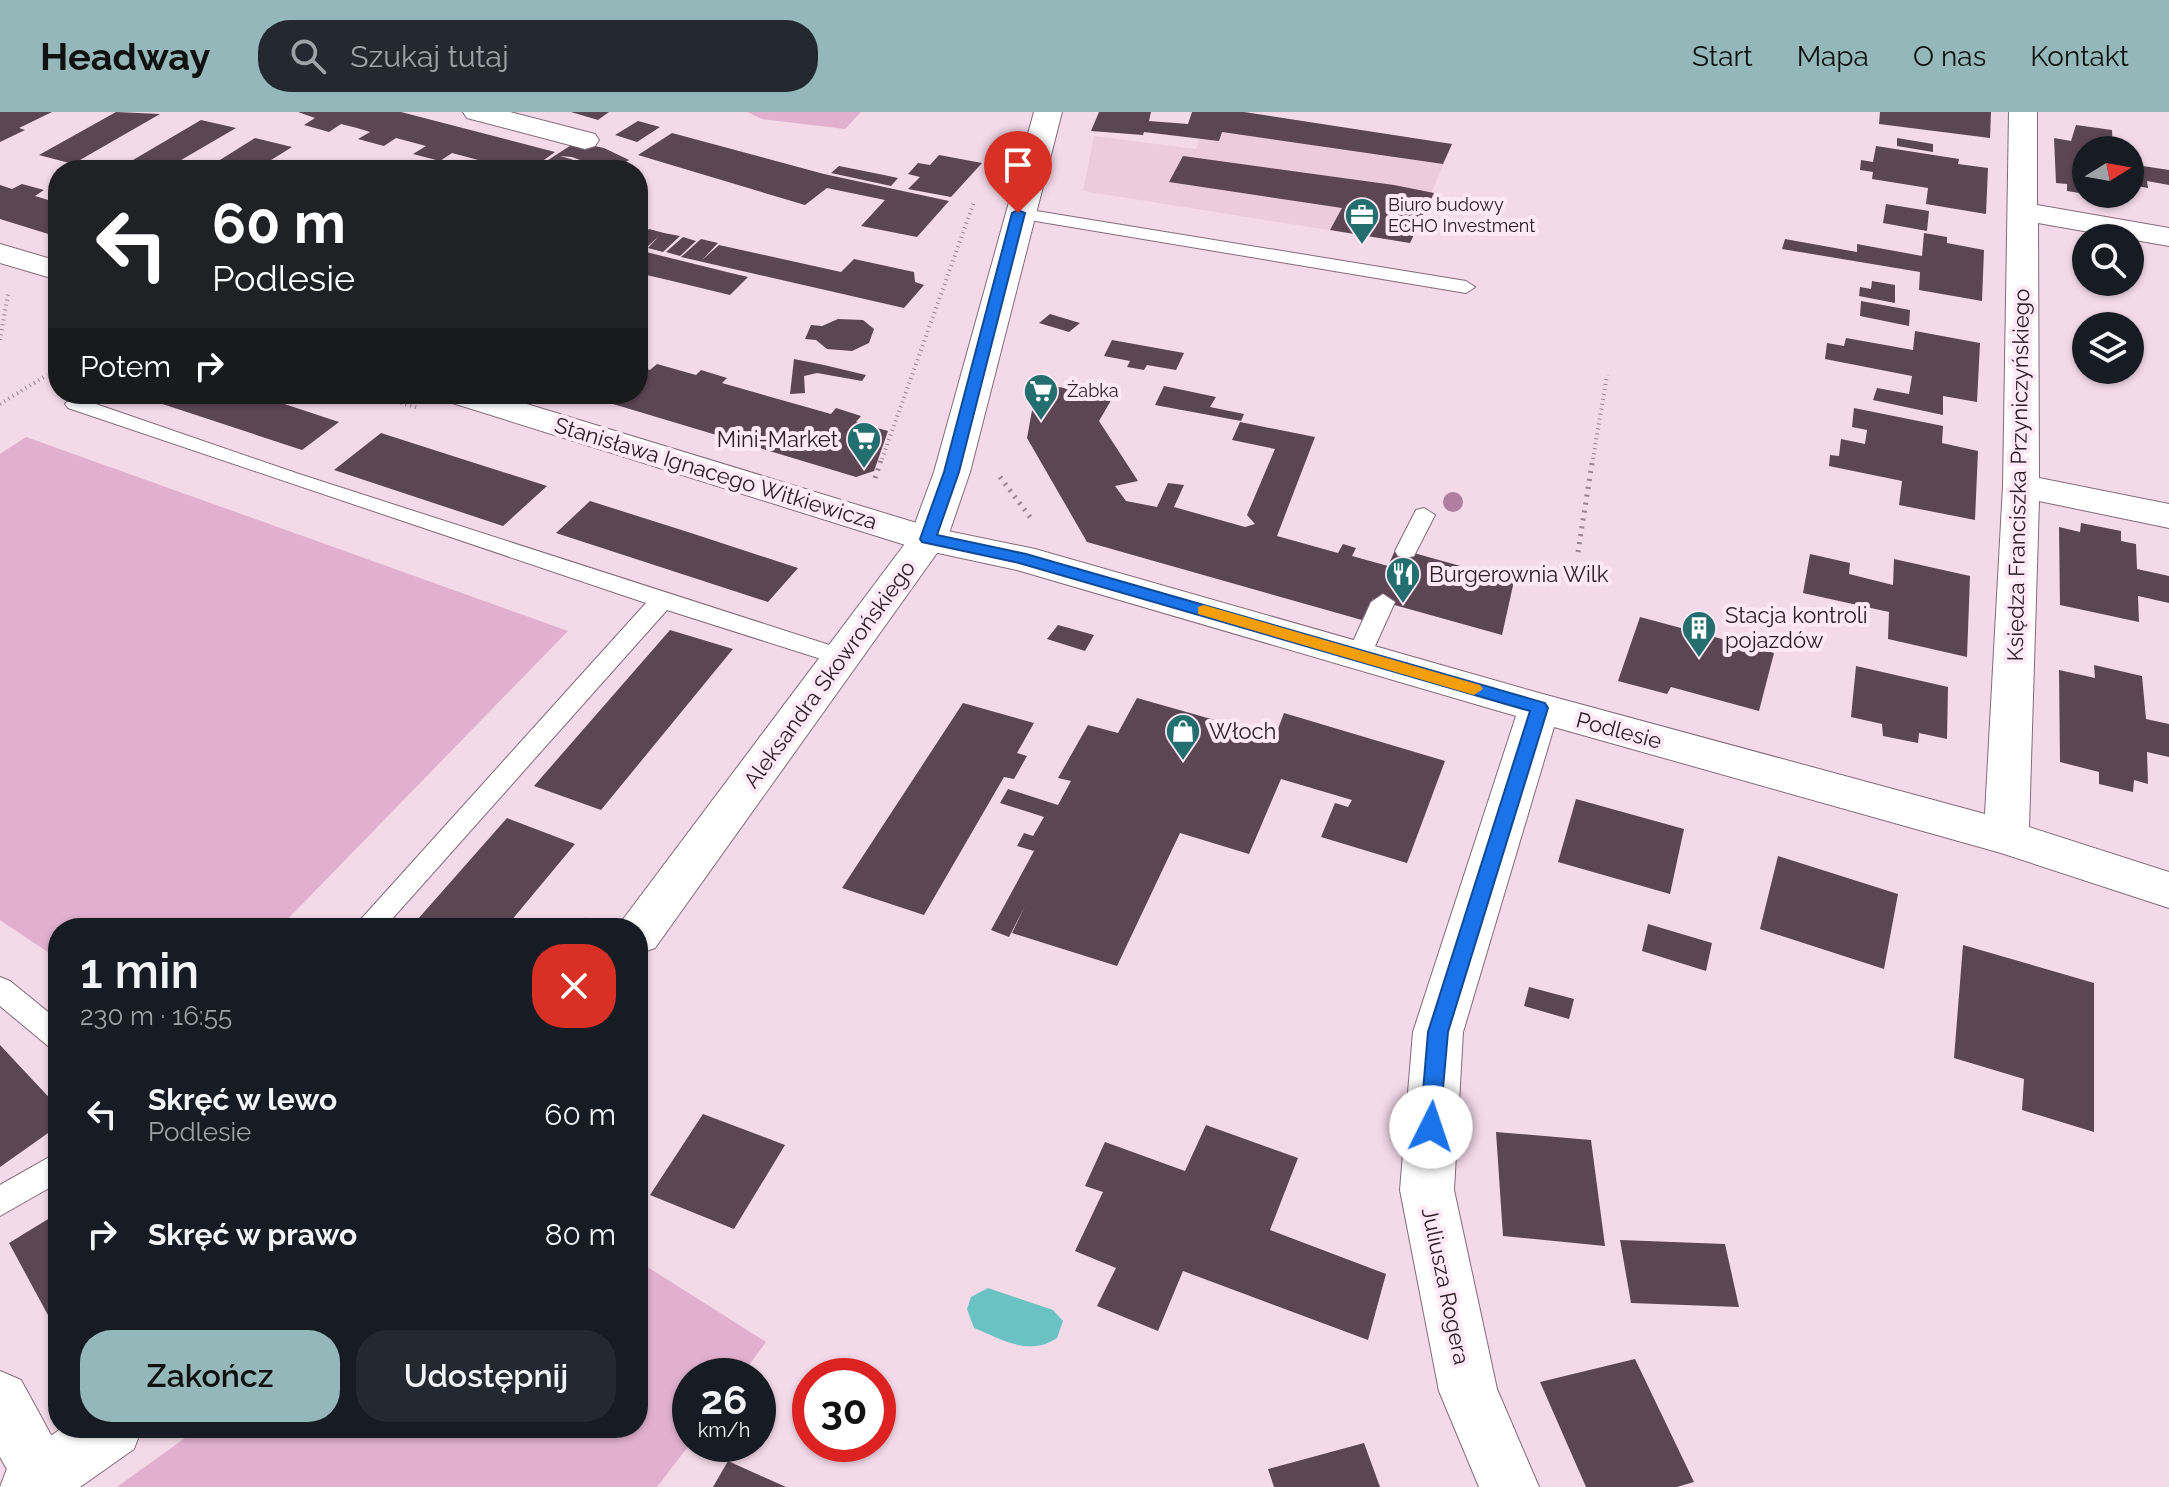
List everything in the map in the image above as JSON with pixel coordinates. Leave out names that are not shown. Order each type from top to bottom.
[{"type":"street","points":[[477,112],[585,140]]},
{"type":"street","name":"Aleksandra Skowrońskiego","points":[[648,921],[928,539],[952,472],[1018,213],[1048,112]]},
{"type":"street","name":"Księdza Franciszka Przyniczyńskiego","points":[[2006,837],[2021,486],[2023,112]]},
{"type":"street","points":[[2024,212],[2169,237]]},
{"type":"street","points":[[0,253],[48,268]]},
{"type":"street","name":"Stanisława Ignacego Witkiewicza","points":[[490,404],[928,539]]},
{"type":"street","points":[[2021,486],[2169,516]]},
{"type":"street","name":"Podlesie","points":[[928,539],[1021,558],[1539,708],[2006,837],[2169,890]]},
{"type":"street","name":"Juliusza Rogera","points":[[1509,1487],[1468,1391],[1427,1190],[1438,1032],[1539,708]]},
{"type":"street","points":[[0,1400],[36,1482],[99,1438]]},
{"type":"lane","points":[[1018,213],[1466,287]]},
{"type":"lane","points":[[75,404],[291,479],[840,657]]},
{"type":"lane","points":[[1406,551],[1424,515]]},
{"type":"lane","points":[[376,918],[662,600]]},
{"type":"lane","points":[[1359,655],[1383,602]]},
{"type":"lane","points":[[0,989],[48,1029]]},
{"type":"lane","points":[[0,1202],[48,1172]]},
{"type":"path","points":[[872,488],[976,197]]},
{"type":"path","points":[[0,404],[48,375]]},
{"type":"path","points":[[1578,552],[1607,375]]},
{"type":"path","points":[[999,476],[1020,503]]},
{"type":"shaded area","points":[[747,112],[861,112],[845,129],[762,119]]},
{"type":"shaded area","points":[[1211,112],[1452,144],[1410,243],[1083,191],[1094,136],[1196,149]]},
{"type":"shaded area","points":[[26,437],[568,631],[289,918],[48,918],[48,952],[0,920],[0,454]]},
{"type":"shaded area","points":[[648,1267],[766,1342],[754,1358],[672,1358],[672,1462],[676,1462],[657,1487],[117,1487],[185,1438],[648,1438]]},
{"type":"water","points":[[988,1288],[1053,1310],[1063,1321],[1057,1338],[1036,1346],[1026,1346],[974,1328],[967,1309],[971,1297]]},
{"type":"building","points":[[0,112],[52,112],[19,128],[25,130],[0,142]]},
{"type":"building","points":[[116,112],[160,114],[80,160],[58,160],[39,155]]},
{"type":"building","points":[[298,112],[401,112],[555,152],[544,160],[478,160],[452,153],[436,160],[413,154],[426,146],[396,138],[384,146],[358,139],[370,132],[341,124],[329,132],[304,125],[315,118]]},
{"type":"building","points":[[571,112],[609,112],[598,120]]},
{"type":"building","points":[[1099,112],[1151,112],[1149,121],[1188,124],[1192,112],[1244,112],[1452,144],[1443,164],[1222,132],[1219,141],[1144,132],[1143,135],[1091,131]]},
{"type":"building","points":[[1880,112],[1991,112],[1990,138],[1879,124]]},
{"type":"building","points":[[201,120],[236,128],[181,160],[133,160]]},
{"type":"building","points":[[638,121],[660,127],[637,142],[615,135]]},
{"type":"building","points":[[2076,125],[2112,130],[2112,136],[2073,136]]},
{"type":"building","points":[[672,133],[824,174],[949,201],[917,237],[861,226],[885,200],[827,188],[805,205],[638,155]]},
{"type":"building","points":[[255,138],[292,147],[271,160],[220,160]]},
{"type":"building","points":[[1897,138],[1933,144],[1933,152],[1897,146]]},
{"type":"building","points":[[2054,138],[2071,141],[2072,138],[2072,192],[2067,191],[2067,184],[2056,183]]},
{"type":"building","points":[[576,142],[604,148],[629,160],[580,160],[560,156],[574,160],[548,160]]},
{"type":"building","points":[[1876,146],[1959,159],[1958,164],[1988,168],[1986,214],[1926,204],[1928,188],[1872,179],[1873,172],[1860,170],[1861,160],[1873,162]]},
{"type":"building","points":[[939,155],[982,163],[951,197],[908,189],[920,177],[908,174],[918,163],[930,165]]},
{"type":"building","points":[[1183,156],[1434,193],[1410,243],[1330,230],[1342,208],[1169,182]]},
{"type":"building","points":[[839,166],[898,178],[891,186],[831,173]]},
{"type":"building","points":[[2144,166],[2169,170],[2169,185],[2147,181],[2148,188],[2144,187]]},
{"type":"building","points":[[22,184],[44,190],[35,196],[48,200],[48,234],[0,219],[0,185],[12,189]]},
{"type":"building","points":[[1886,204],[1929,211],[1927,231],[1883,223]]},
{"type":"building","points":[[648,230],[680,236],[663,252],[648,248],[659,236],[648,246]]},
{"type":"building","points":[[1924,233],[1947,237],[1947,243],[1984,250],[1982,301],[1919,290],[1920,272],[1782,249],[1785,239],[1857,252],[1857,244],[1922,256]]},
{"type":"building","points":[[683,237],[696,241],[680,256],[666,252]]},
{"type":"building","points":[[701,239],[718,243],[702,260],[719,245],[841,272],[854,259],[914,272],[915,282],[924,285],[904,308],[681,257]]},
{"type":"building","points":[[648,252],[748,277],[730,295],[648,275]]},
{"type":"building","points":[[1872,281],[1895,285],[1895,303],[1859,296],[1860,287],[1871,289]]},
{"type":"building","points":[[1861,301],[1910,310],[1909,326],[1860,316]]},
{"type":"building","points":[[1050,314],[1080,323],[1069,332],[1039,323]]},
{"type":"building","points":[[838,319],[863,320],[874,329],[869,343],[852,351],[827,349],[816,340],[805,339],[811,325],[822,326]]},
{"type":"building","points":[[1915,331],[1980,343],[1977,402],[1943,396],[1943,415],[1873,400],[1877,388],[1909,394],[1912,376],[1825,359],[1827,343],[1844,346],[1846,338],[1913,350]]},
{"type":"building","points":[[1112,340],[1184,353],[1176,370],[1147,365],[1144,370],[1127,367],[1130,361],[1104,356]]},
{"type":"building","points":[[794,359],[866,375],[862,381],[817,373],[804,376],[805,393],[790,394]]},
{"type":"building","points":[[657,364],[696,375],[701,370],[727,378],[722,383],[831,414],[836,408],[861,416],[856,422],[888,431],[874,471],[856,477],[613,404],[648,404],[650,370]]},
{"type":"building","points":[[1037,383],[1113,397],[1099,421],[1138,481],[1115,486],[1126,501],[1157,507],[1168,483],[1184,485],[1174,507],[1245,527],[1255,524],[1247,515],[1275,449],[1232,440],[1240,422],[1315,437],[1277,536],[1338,553],[1343,544],[1356,548],[1352,556],[1388,566],[1396,548],[1514,581],[1502,635],[1373,599],[1362,620],[1087,542],[1027,438]]},
{"type":"building","points":[[1164,386],[1216,397],[1210,407],[1244,414],[1241,421],[1155,405]]},
{"type":"building","points":[[162,404],[284,404],[339,422],[302,450]]},
{"type":"building","points":[[1854,408],[1943,426],[1942,443],[1978,451],[1975,520],[1899,505],[1902,481],[1829,466],[1830,455],[1839,456],[1841,439],[1865,444],[1867,430],[1852,427]]},
{"type":"building","points":[[381,433],[547,486],[503,526],[334,470]]},
{"type":"building","points":[[590,501],[798,568],[768,602],[556,533]]},
{"type":"building","points":[[2081,523],[2121,531],[2121,541],[2136,544],[2137,569],[2169,576],[2169,603],[2138,596],[2139,622],[2060,605],[2059,527],[2080,532]]},
{"type":"building","points":[[1810,554],[1850,563],[1849,574],[1893,585],[1894,559],[1970,576],[1967,657],[1888,639],[1889,612],[1803,593]]},
{"type":"building","name":"Stacja kontroli pojazdów","points":[[1640,617],[1774,653],[1759,711],[1671,687],[1667,694],[1618,681]]},
{"type":"building","points":[[1058,625],[1094,635],[1085,651],[1047,639]]},
{"type":"building","points":[[670,630],[733,649],[601,810],[534,786]]},
{"type":"building","points":[[2094,665],[2142,676],[2146,719],[2169,724],[2169,757],[2147,752],[2148,784],[2134,780],[2133,792],[2099,784],[2099,772],[2060,762],[2059,670],[2095,678]]},
{"type":"building","points":[[1856,666],[1948,687],[1947,739],[1919,733],[1918,743],[1883,736],[1882,724],[1851,717]]},
{"type":"building","points":[[1137,698],[1275,737],[1284,713],[1445,761],[1407,863],[1321,837],[1335,803],[1348,807],[1352,800],[1281,779],[1249,854],[1180,833],[1117,966],[1012,933],[1025,906],[1009,937],[991,930],[1034,851],[1017,846],[1024,833],[1033,836],[1044,817],[1000,803],[1008,789],[1058,805],[1071,781],[1058,778],[1088,725],[1118,733]]},
{"type":"building","points":[[963,703],[1034,723],[1017,753],[1027,756],[1014,779],[1004,777],[924,915],[842,888]]},
{"type":"building","points":[[1576,799],[1684,829],[1670,894],[1558,862]]},
{"type":"building","points":[[507,818],[575,844],[513,918],[419,918]]},
{"type":"building","points":[[1778,856],[1898,894],[1884,969],[1760,929]]},
{"type":"building","points":[[1648,924],[1712,943],[1706,971],[1642,951]]},
{"type":"building","points":[[1963,945],[2094,983],[2094,1132],[2022,1110],[2024,1079],[1954,1058]]},
{"type":"building","points":[[1529,987],[1574,999],[1569,1019],[1524,1006]]},
{"type":"building","points":[[0,1045],[48,1096],[48,1133],[0,1167]]},
{"type":"building","points":[[703,1114],[785,1145],[734,1229],[650,1195]]},
{"type":"building","points":[[1206,1125],[1298,1158],[1270,1230],[1386,1274],[1368,1340],[1183,1271],[1158,1331],[1097,1306],[1116,1268],[1075,1251],[1103,1192],[1085,1186],[1105,1142],[1185,1171]]},
{"type":"building","points":[[1496,1132],[1591,1140],[1605,1246],[1503,1236]]},
{"type":"building","points":[[48,1219],[48,1315],[9,1243]]},
{"type":"building","points":[[1620,1240],[1725,1244],[1739,1307],[1631,1303]]},
{"type":"building","points":[[1635,1359],[1694,1482],[1677,1487],[1586,1487],[1540,1382]]},
{"type":"building","points":[[1364,1443],[1380,1487],[1274,1487],[1268,1469]]},
{"type":"building","points":[[730,1462],[786,1487],[713,1487]]},
{"type":"slow traffic","points":[[1204,611],[1474,689]]},
{"type":"place","name":"Biuro budowy ECHO Investment","points":[[1362,246]]},
{"type":"place","name":"Żabka","points":[[1041,422]]},
{"type":"place","name":"Mini-Market","points":[[864,470]]},
{"type":"place","name":"Burgerownia Wilk","points":[[1403,605]]},
{"type":"place","name":"Stacja kontroli pojazdów","points":[[1699,659]]},
{"type":"place","name":"Włoch","points":[[1183,762]]},
{"type":"route","points":[[1018,213],[952,472],[928,539],[1021,558],[1539,708],[1438,1032],[1431,1127]]}]
